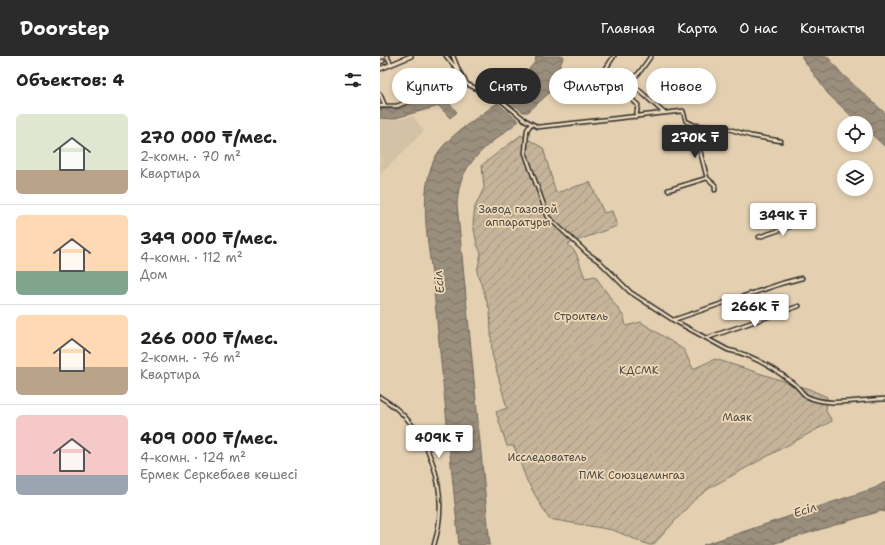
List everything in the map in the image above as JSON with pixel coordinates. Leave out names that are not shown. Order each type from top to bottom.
[{"type":"street","points":[[387,56],[391,64]]},
{"type":"street","points":[[380,69],[411,56]]},
{"type":"street","points":[[446,56],[456,68]]},
{"type":"street","points":[[453,56],[458,68]]},
{"type":"street","points":[[607,68],[614,56]]},
{"type":"street","points":[[638,71],[651,56]]},
{"type":"street","points":[[467,82],[473,87],[503,102],[531,124],[546,127],[683,111],[686,121],[694,125],[729,129],[751,136],[781,141]]},
{"type":"street","points":[[638,89],[664,113]]},
{"type":"street","points":[[380,94],[385,106]]},
{"type":"street","points":[[380,106],[397,106],[403,104]]},
{"type":"street","points":[[636,116],[637,104]]},
{"type":"street","points":[[531,124],[527,130],[525,153],[548,217],[587,253],[600,262],[630,292],[673,320],[728,350],[738,352],[765,365],[785,377],[800,388],[805,395],[811,398],[832,402],[885,399]]},
{"type":"street","points":[[704,127],[704,136],[698,143],[707,178],[715,185],[715,190]]},
{"type":"street","points":[[668,190],[707,178]]},
{"type":"street","points":[[759,236],[804,222]]},
{"type":"street","points":[[673,320],[802,278]]},
{"type":"street","points":[[707,338],[799,306]]},
{"type":"street","points":[[380,397],[394,406],[420,435],[433,464],[440,502],[440,522],[434,545]]},
{"type":"shaded area","points":[[413,116],[424,131],[380,175],[380,119],[394,120]]},
{"type":"green space","points":[[521,135],[543,148],[556,193],[590,182],[604,213],[612,211],[617,226],[568,244],[576,253],[585,278],[595,276],[624,317],[626,326],[641,322],[684,350],[693,369],[715,359],[809,389],[827,397],[826,411],[832,421],[711,487],[694,500],[653,545],[649,545],[613,530],[549,519],[527,481],[514,446],[507,446],[496,412],[507,408],[492,354],[490,311],[477,272],[481,253],[477,244],[473,224],[475,207],[484,188],[482,165]]},
{"type":"water","points":[[536,56],[564,56],[559,68],[549,68],[549,92],[541,100],[541,68],[530,68],[535,62]]},
{"type":"water","points":[[801,56],[827,56],[842,74],[885,113],[885,147],[873,136],[873,116],[852,116],[828,94]]},
{"type":"water","points":[[412,104],[450,104],[457,112],[450,118],[439,106],[392,119],[380,118],[380,109],[398,109]]},
{"type":"water","points":[[496,104],[498,104],[519,121],[480,152],[468,167],[462,179],[457,204],[490,545],[459,545],[433,281],[426,229],[425,210],[429,174],[435,158],[444,145],[463,128]]},
{"type":"water","points":[[513,104],[537,104],[528,112],[523,112]]},
{"type":"water","points":[[885,482],[885,512],[881,511],[769,545],[703,545],[875,488]]},
{"type":"waterway","name":"Есіл","points":[[504,115],[516,104]]},
{"type":"park label","name":"Завод газовой аппаратуры","points":[[518,215]]},
{"type":"park label","name":"Строитель","points":[[581,316]]},
{"type":"park label","name":"КДСМК","points":[[639,370]]},
{"type":"park label","name":"Маяк","points":[[737,417]]},
{"type":"park label","name":"Исследователь","points":[[547,457]]},
{"type":"park label","name":"ПМК Союзцелингаз","points":[[632,475]]}]
